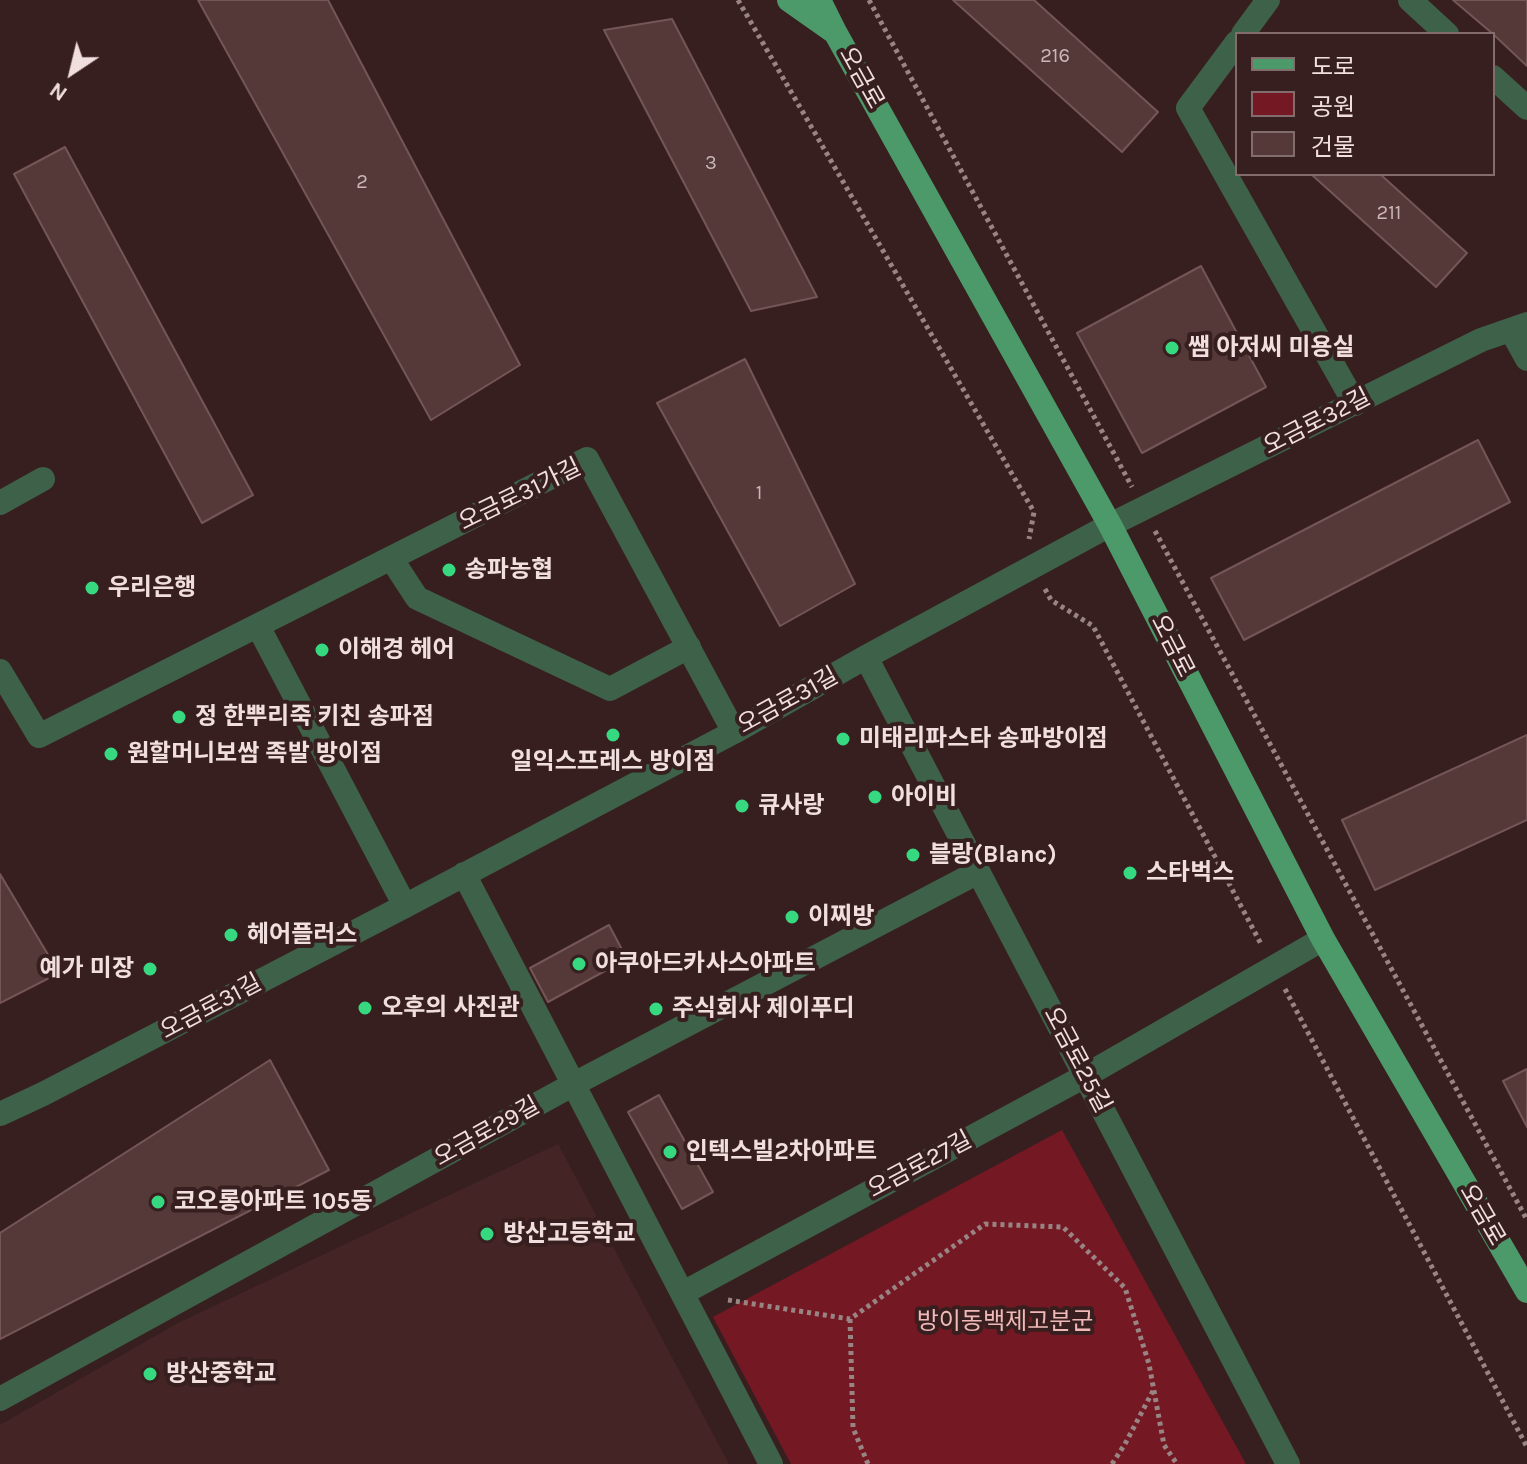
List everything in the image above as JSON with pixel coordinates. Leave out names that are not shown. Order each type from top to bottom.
[{"type":"main road","points":[[789,0],[835,32]]},
{"type":"main road","name":"오금로","points":[[819,0],[1110,525],[1323,939],[1527,1291]]},
{"type":"main road","points":[[832,0],[835,32]]},
{"type":"street","points":[[1410,0],[1445,32]]},
{"type":"street","points":[[1244,32],[1263,2]]},
{"type":"street","points":[[1235,45],[1188,108],[1355,404]]},
{"type":"street","points":[[1495,79],[1527,108]]},
{"type":"street","name":"오금로32길","points":[[1110,525],[1481,340],[1519,327]]},
{"type":"street","points":[[1519,327],[1527,359]]},
{"type":"street","name":"오금로31가길","points":[[0,671],[39,736],[587,459],[734,732]]},
{"type":"street","points":[[0,503],[43,479]]},
{"type":"street","name":"오금로31길","points":[[0,1114],[405,906],[734,732],[1110,525]]},
{"type":"street","points":[[391,558],[417,598],[610,689],[689,647]]},
{"type":"street","points":[[258,626],[405,906]]},
{"type":"street","name":"오금로25길","points":[[866,657],[1288,1464]]},
{"type":"street","name":"오금로29길","points":[[0,1399],[574,1084],[978,872]]},
{"type":"street","points":[[464,874],[771,1464]]},
{"type":"street","name":"오금로27길","points":[[683,1293],[1085,1076],[1323,939]]},
{"type":"path","points":[[738,0],[1034,512],[1027,551],[1051,600],[1093,626],[1527,1447]]},
{"type":"path","points":[[869,0],[1527,1220]]},
{"type":"path","points":[[683,1293],[850,1319],[985,1224],[1063,1227],[1125,1288],[1149,1364],[1164,1445],[1177,1464]]},
{"type":"path","points":[[850,1319],[853,1428],[868,1464]]},
{"type":"path","points":[[1112,1464],[1154,1389]]},
{"type":"shaded area","name":"방산고등학교","points":[[558,1144],[729,1464],[0,1464],[0,1425],[178,1323]]},
{"type":"green space","name":"방이동백제고분군","points":[[1062,1130],[1246,1464],[791,1464],[713,1317]]},
{"type":"building","points":[[198,0],[328,0],[520,365],[431,420]]},
{"type":"building","points":[[953,0],[1034,0],[1158,112],[1122,152]]},
{"type":"building","points":[[1453,0],[1527,0],[1527,66],[1495,36],[1495,32],[1491,32]]},
{"type":"building","points":[[672,19],[817,297],[751,311],[604,30]]},
{"type":"building","points":[[65,147],[253,495],[202,523],[14,174]]},
{"type":"building","points":[[1313,176],[1382,176],[1467,253],[1436,287]]},
{"type":"building","points":[[1201,266],[1266,387],[1142,453],[1077,333]]},
{"type":"building","points":[[745,359],[855,584],[780,626],[657,403]]},
{"type":"building","points":[[1478,440],[1510,502],[1244,640],[1211,578]]},
{"type":"building","points":[[1527,735],[1527,820],[1375,890],[1342,820]]},
{"type":"building","points":[[0,874],[59,973],[0,1003]]},
{"type":"building","name":"아쿠아드카사스아파트","points":[[609,925],[627,959],[548,1002],[530,968]]},
{"type":"building","name":"코오롱아파트 105동","points":[[270,1060],[329,1170],[0,1339],[0,1233]]},
{"type":"building","points":[[1527,1069],[1527,1127],[1503,1081]]},
{"type":"building","name":"인텍스빌2차아파트","points":[[659,1095],[713,1192],[682,1209],[628,1112]]},
{"type":"place","name":"쌤 아저씨 미용실","points":[[1172,348]]},
{"type":"place","name":"송파농협","points":[[449,570]]},
{"type":"place","name":"우리은행","points":[[92,588]]},
{"type":"place","name":"이해경 헤어","points":[[322,650]]},
{"type":"place","name":"정 한뿌리죽 키친 송파점","points":[[179,717]]},
{"type":"place","name":"일익스프레스 방이점","points":[[613,735]]},
{"type":"place","name":"미태리파스타 송파방이점","points":[[843,739]]},
{"type":"place","name":"원할머니보쌈 족발 방이점","points":[[111,754]]},
{"type":"place","name":"아이비","points":[[875,797]]},
{"type":"place","name":"큐사랑","points":[[742,806]]},
{"type":"place","name":"블랑(Blanc)","points":[[913,855]]},
{"type":"place","name":"스타벅스","points":[[1130,873]]},
{"type":"place","name":"이찌방","points":[[792,917]]},
{"type":"place","name":"헤어플러스","points":[[231,935]]},
{"type":"place","name":"아쿠아드카사스아파트","points":[[579,964]]},
{"type":"place","name":"예가 미장","points":[[150,969]]},
{"type":"place","name":"오후의 사진관","points":[[365,1008]]},
{"type":"place","name":"주식회사 제이푸디","points":[[656,1009]]},
{"type":"place","name":"인텍스빌2차아파트","points":[[670,1152]]},
{"type":"place","name":"코오롱아파트 105동","points":[[158,1202]]},
{"type":"place","name":"방산고등학교","points":[[487,1234]]},
{"type":"place","name":"방산중학교","points":[[150,1374]]}]
